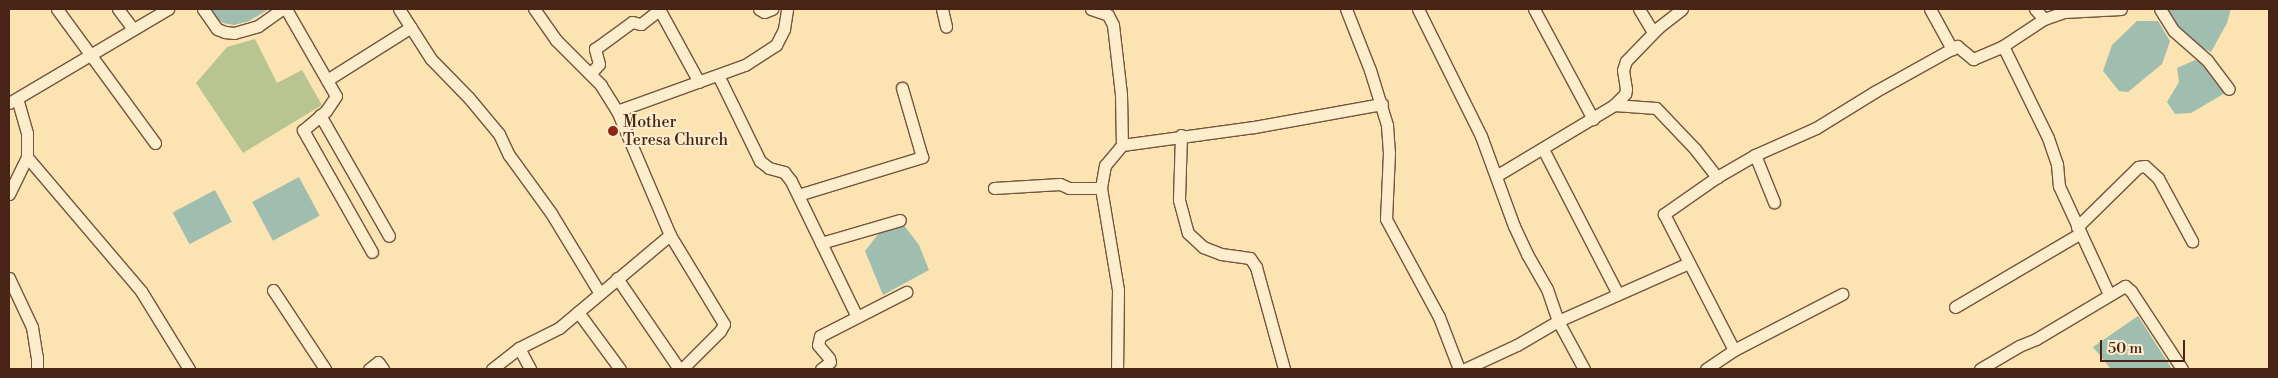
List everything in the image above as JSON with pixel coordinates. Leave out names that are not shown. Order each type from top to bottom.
[{"type":"street","points":[[57,9],[154,143]]},
{"type":"street","points":[[118,9],[133,29]]},
{"type":"street","points":[[9,194],[27,157],[27,133],[13,101],[168,9]]},
{"type":"street","points":[[204,9],[217,29],[225,32],[234,32],[258,26],[284,9],[336,96],[320,115],[303,130],[372,252]]},
{"type":"street","points":[[399,9],[432,59],[469,98],[499,134],[510,155],[551,213],[599,292]]},
{"type":"street","points":[[534,9],[556,40],[601,85],[617,111],[670,235],[724,324],[720,331],[680,369],[617,278]]},
{"type":"street","points":[[590,74],[599,64],[595,48],[632,22],[641,24],[659,9],[699,82]]},
{"type":"street","points":[[759,9],[764,12],[772,9]]},
{"type":"street","points":[[617,111],[745,65],[776,45],[784,29],[787,9]]},
{"type":"street","points":[[942,9],[946,27]]},
{"type":"street","points":[[1092,9],[1108,15],[1113,26],[1121,94],[1122,145]]},
{"type":"street","points":[[1346,9],[1382,104],[1389,153],[1386,219],[1439,317],[1459,369]]},
{"type":"street","points":[[1418,9],[1481,136],[1514,226],[1547,289],[1558,321],[1584,369]]},
{"type":"street","points":[[1534,9],[1593,118]]},
{"type":"street","points":[[1639,9],[1653,32]]},
{"type":"street","points":[[1496,176],[1614,105],[1625,94],[1624,65],[1653,32],[1682,9]]},
{"type":"street","points":[[1930,9],[1952,49]]},
{"type":"street","points":[[2035,9],[2044,19]]},
{"type":"street","points":[[1734,350],[1664,214],[1717,177],[1755,155],[1816,128],[1876,91],[1958,46],[1973,59],[2003,46],[2044,19],[2064,12],[2121,9]]},
{"type":"street","points":[[2160,9],[2174,32],[2207,60],[2229,89]]},
{"type":"street","points":[[327,80],[411,27]]},
{"type":"street","points":[[2003,46],[2048,138],[2057,164],[2059,186],[2078,231],[2109,294]]},
{"type":"street","points":[[718,75],[760,161],[769,168],[784,172],[791,181],[857,318]]},
{"type":"street","points":[[798,195],[922,157],[902,88]]},
{"type":"street","points":[[1117,369],[1118,290],[1101,188],[1105,165],[1122,145],[1181,135],[1254,127],[1382,104]]},
{"type":"street","points":[[1614,105],[1656,108],[1717,177]]},
{"type":"street","points":[[320,115],[389,236]]},
{"type":"street","points":[[1181,135],[1180,200],[1188,233],[1203,247],[1221,254],[1250,258],[1256,267],[1284,369]]},
{"type":"street","points":[[1543,149],[1618,294]]},
{"type":"street","points":[[1755,155],[1774,202]]},
{"type":"street","points":[[27,157],[141,291],[189,369]]},
{"type":"street","points":[[1955,307],[2078,231],[2138,168],[2145,166],[2158,178],[2192,241]]},
{"type":"street","points":[[994,188],[1060,184],[1069,188],[1101,188]]},
{"type":"street","points":[[821,243],[900,220]]},
{"type":"street","points":[[492,369],[519,348],[559,328],[599,292],[670,235]]},
{"type":"street","points":[[1465,369],[1517,345],[1558,321],[1689,263]]},
{"type":"street","points":[[9,278],[32,327],[38,357],[36,369]]},
{"type":"street","points":[[1980,369],[2019,346],[2036,339],[2109,294],[2120,288],[2128,287],[2182,369]]},
{"type":"street","points":[[273,290],[325,369]]},
{"type":"street","points":[[821,369],[830,362],[818,345],[820,336],[906,292]]},
{"type":"street","points":[[1706,369],[1734,350],[1842,294]]},
{"type":"street","points":[[578,312],[620,369]]},
{"type":"street","points":[[519,348],[530,369]]},
{"type":"street","points":[[368,369],[378,362],[384,369]]},
{"type":"green space","points":[[255,39],[277,83],[302,70],[322,105],[243,153],[196,83],[227,47]]},
{"type":"shaded area","points":[[211,9],[269,9],[249,21],[234,25],[223,23],[214,16]]},
{"type":"shaded area","points":[[2169,9],[2231,9],[2227,23],[2211,52],[2186,41],[2167,14]]},
{"type":"shaded area","points":[[2137,21],[2158,21],[2170,41],[2162,64],[2128,92],[2119,91],[2103,71],[2112,45]]},
{"type":"shaded area","points":[[2195,60],[2207,62],[2225,93],[2191,113],[2175,114],[2167,102],[2179,82],[2177,68]]},
{"type":"shaded area","points":[[299,177],[320,216],[273,241],[252,202]]},
{"type":"shaded area","points":[[215,190],[232,222],[190,244],[173,213]]},
{"type":"shaded area","points":[[903,224],[919,245],[929,270],[883,295],[865,251],[879,233]]},
{"type":"shaded area","points":[[2138,316],[2172,369],[2111,369],[2093,347]]},
{"type":"place","name":"Mother Teresa Church","points":[[613,131]]}]
